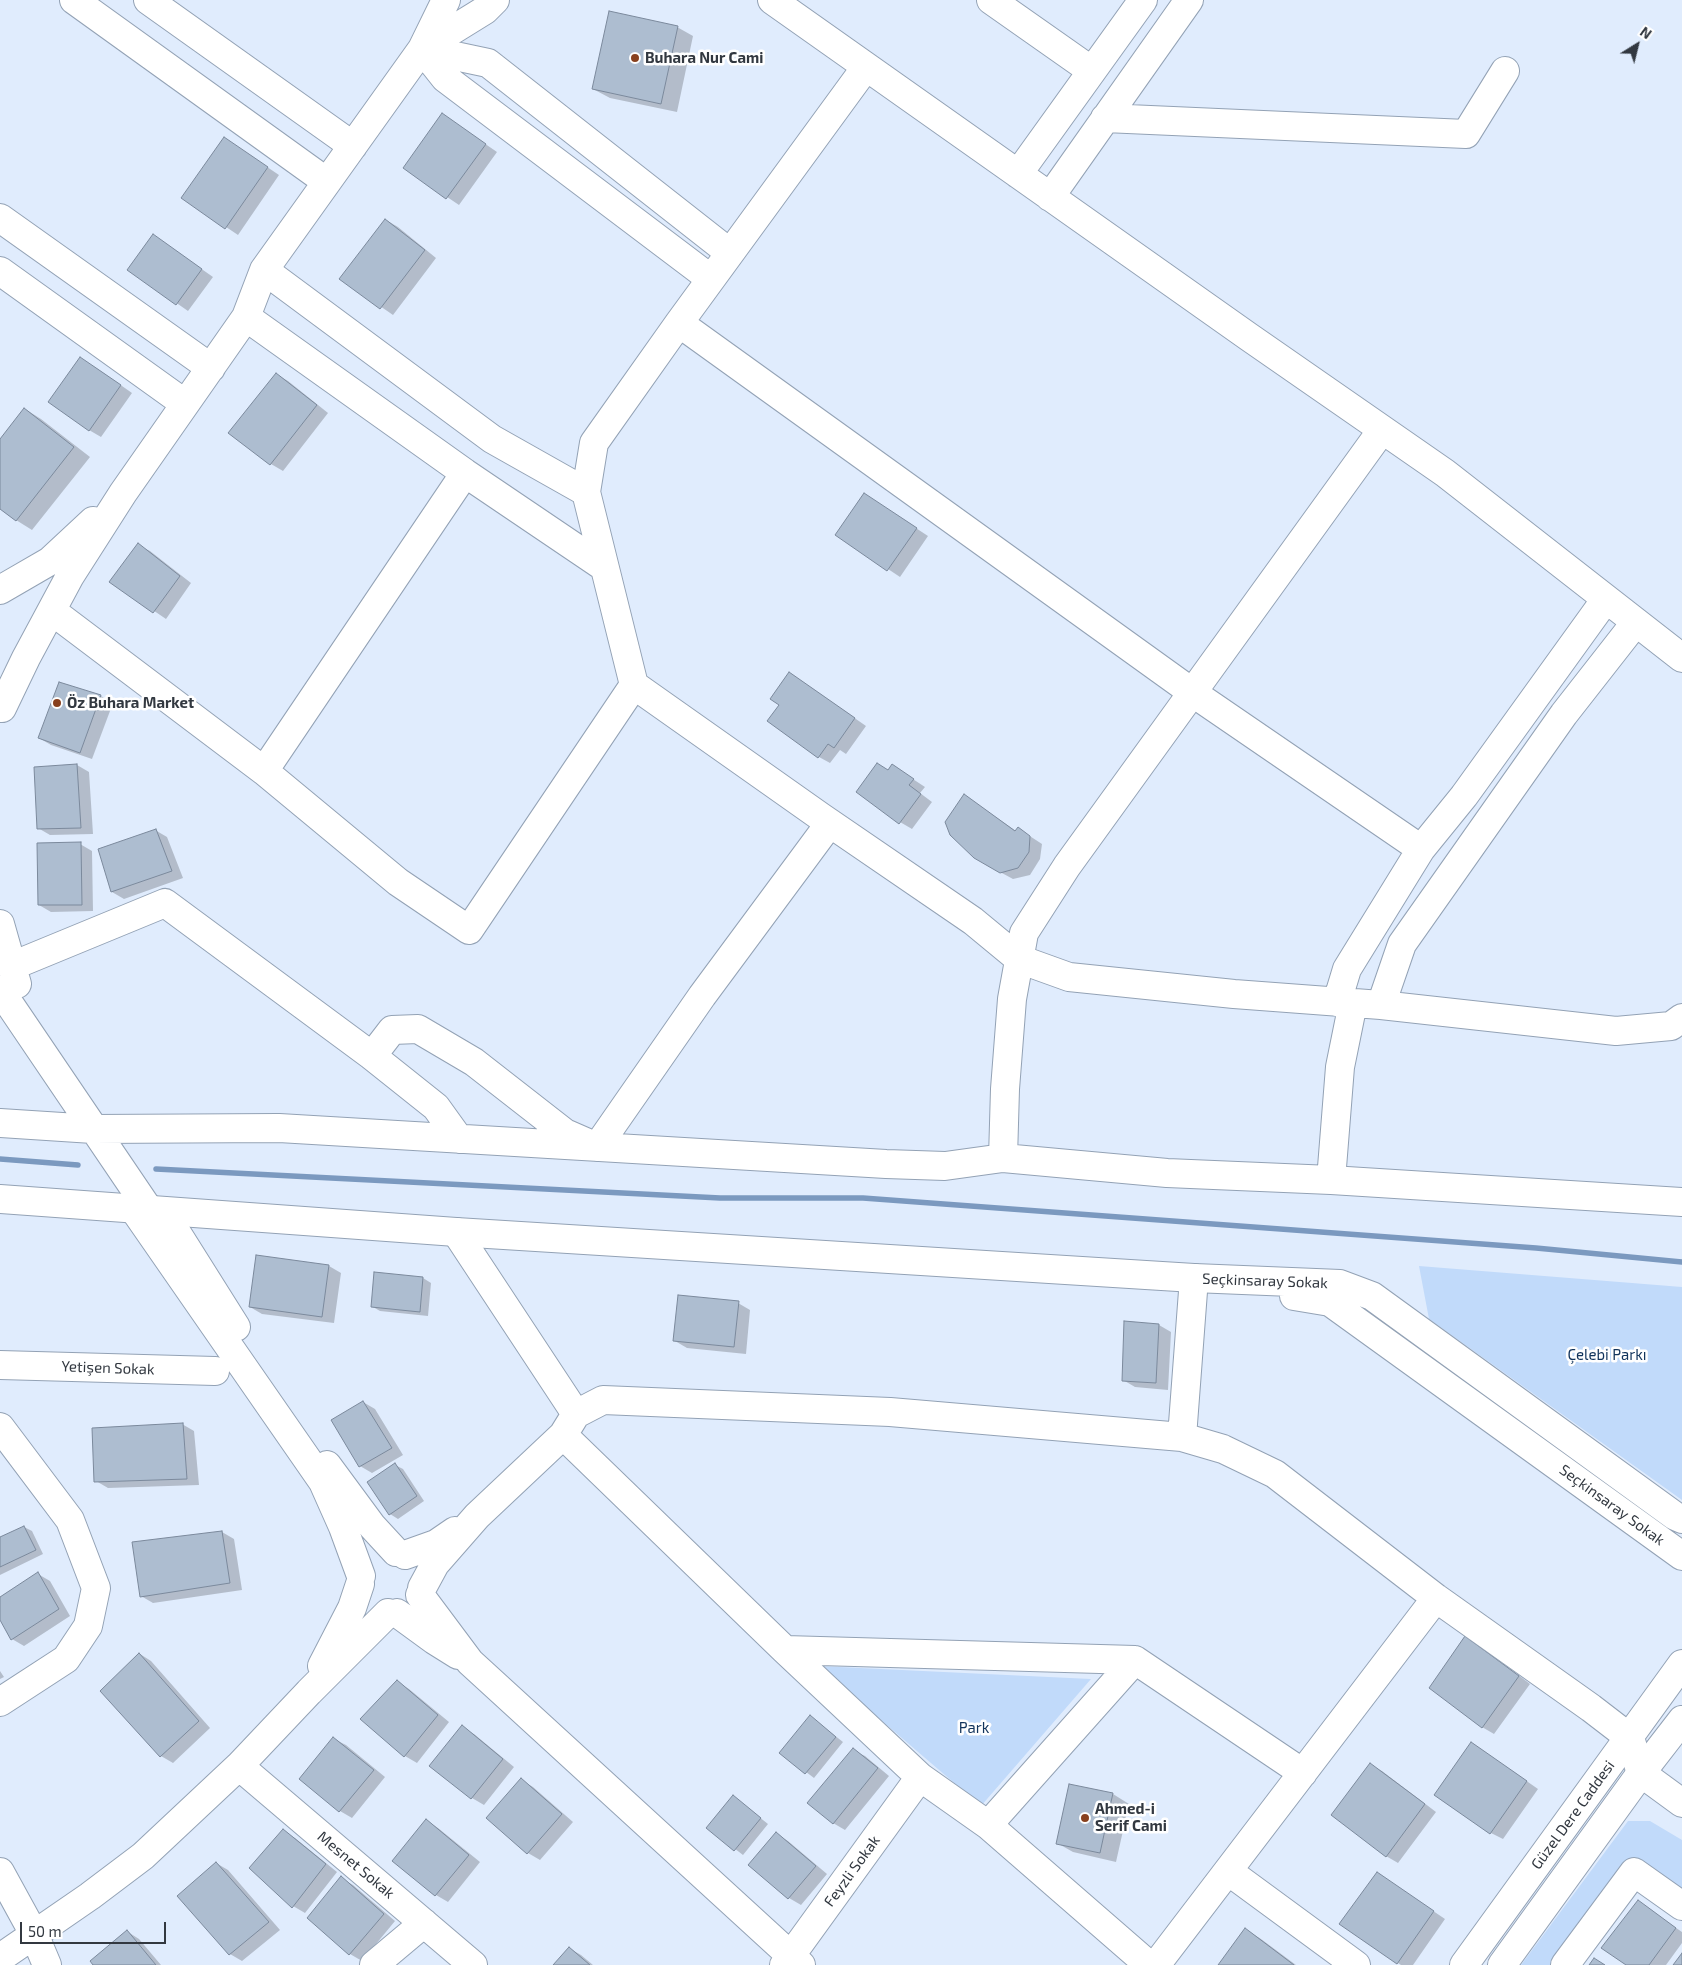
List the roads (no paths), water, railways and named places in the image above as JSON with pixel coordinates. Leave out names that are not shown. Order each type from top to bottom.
[{"type":"street","points":[[74,0],[327,182]]},
{"type":"street","points":[[148,0],[353,146]]},
{"type":"street","points":[[1,710],[70,576],[184,403],[246,317],[264,270],[422,48],[446,0]]},
{"type":"street","points":[[422,48],[484,10],[495,0]]},
{"type":"street","points":[[991,0],[1092,71]]},
{"type":"street","points":[[1018,174],[1143,0]]},
{"type":"street","points":[[1050,197],[1189,0]]},
{"type":"street","points":[[786,4],[866,67],[1445,473],[1682,658]]},
{"type":"street","points":[[422,48],[488,63],[730,252]]},
{"type":"street","points":[[422,48],[445,78],[711,279]]},
{"type":"street","points":[[866,67],[730,252],[594,443],[586,492],[634,684],[830,824],[973,920],[1019,959],[1069,977],[1234,994],[1381,1005],[1616,1031],[1671,1026],[1682,1018]]},
{"type":"street","points":[[1105,118],[1466,134],[1505,71]]},
{"type":"street","points":[[0,218],[211,368]]},
{"type":"street","points":[[264,270],[492,439],[586,492]]},
{"type":"street","points":[[0,271],[184,403]]},
{"type":"street","points":[[246,317],[465,473],[604,567]]},
{"type":"street","points":[[679,323],[1191,692],[1422,849]]},
{"type":"street","points":[[1003,1158],[1005,1089],[1012,999],[1024,933],[1068,866],[1191,692],[1306,537],[1382,430]]},
{"type":"street","points":[[264,771],[465,473]]},
{"type":"street","points":[[0,590],[50,561],[123,493]]},
{"type":"street","points":[[1331,1180],[1347,969],[1422,849],[1464,796],[1606,599]]},
{"type":"street","points":[[52,611],[264,771],[398,882],[469,930],[634,684]]},
{"type":"street","points":[[1381,1005],[1402,944],[1564,714],[1636,622]]},
{"type":"street","points":[[597,1147],[702,996],[830,824]]},
{"type":"street","points":[[6,978],[164,903],[372,1056],[436,1107],[459,1139]]},
{"type":"street","points":[[0,924],[6,978],[34,1038],[93,1129],[298,1425],[372,1526],[400,1554],[413,1561],[419,1569],[422,1578],[421,1591],[470,1662]]},
{"type":"street","points":[[372,1056],[392,1030],[418,1029],[474,1062],[565,1133],[597,1147]]},
{"type":"street","points":[[0,1123],[93,1129],[279,1128],[906,1165],[945,1166],[1003,1158],[1167,1172],[1331,1180],[1682,1202]]},
{"type":"street","points":[[0,1199],[456,1232],[1194,1278],[1182,1437]]},
{"type":"street","points":[[148,1209],[323,1482],[343,1528],[361,1580],[366,1601],[372,1607],[392,1613],[470,1662],[792,1962]]},
{"type":"street","points":[[456,1232],[570,1425],[785,1650],[920,1777],[988,1825],[1149,1965]]},
{"type":"street","name":"Seçkinsaray Sokak","points":[[1194,1278],[1340,1284],[1372,1296],[1682,1519]]},
{"type":"street","name":"Seçkinsaray Sokak","points":[[1194,1278],[1330,1302],[1682,1556]]},
{"type":"street","name":"Yetişen Sokak","points":[[0,1365],[215,1371]]},
{"type":"street","points":[[0,1958],[90,1896],[143,1856],[239,1766],[309,1692],[392,1613],[410,1607],[435,1564],[477,1516],[570,1425],[603,1400],[890,1412],[1182,1437],[1223,1449],[1275,1474],[1436,1598],[1591,1708],[1630,1738],[1641,1773],[1675,1798]]},
{"type":"street","points":[[0,1427],[70,1520],[96,1588],[88,1626],[66,1659],[0,1702]]},
{"type":"street","points":[[309,1692],[352,1608],[364,1569],[374,1557],[380,1554],[400,1554],[436,1544],[477,1516]]},
{"type":"street","points":[[1156,1965],[1436,1598]]},
{"type":"street","points":[[785,1650],[1135,1660],[1303,1773]]},
{"type":"street","points":[[988,1825],[1135,1660]]},
{"type":"street","name":"Güzel Dere Caddesi","points":[[1464,1965],[1682,1664]]},
{"type":"street","name":"Güzel Dere Caddesi","points":[[1502,1965],[1641,1773],[1682,1720]]},
{"type":"street","name":"Mesnet Sokak","points":[[239,1766],[473,1965]]},
{"type":"street","name":"Feyzli Sokak","points":[[792,1962],[920,1777]]},
{"type":"street","points":[[1228,1871],[1356,1965]]},
{"type":"street","points":[[0,1872],[34,1934],[47,1965]]},
{"type":"street","points":[[1566,1965],[1634,1872],[1682,1906]]},
{"type":"street","points":[[374,1965],[424,1923]]},
{"type":"waterway","points":[[0,1159],[78,1165]]},
{"type":"waterway","points":[[156,1169],[720,1198],[863,1198],[1536,1248],[1682,1262]]},
{"type":"place","name":"Buhara Nur Cami","points":[[635,58]]},
{"type":"place","name":"Öz Buhara Market","points":[[57,703]]},
{"type":"place","name":"Ahmed-i Serif Cami","points":[[1085,1818]]},
{"type":"park label","name":"Çelebi Parkı","points":[[1607,1355]]},
{"type":"park label","name":"Park","points":[[974,1728]]}]
